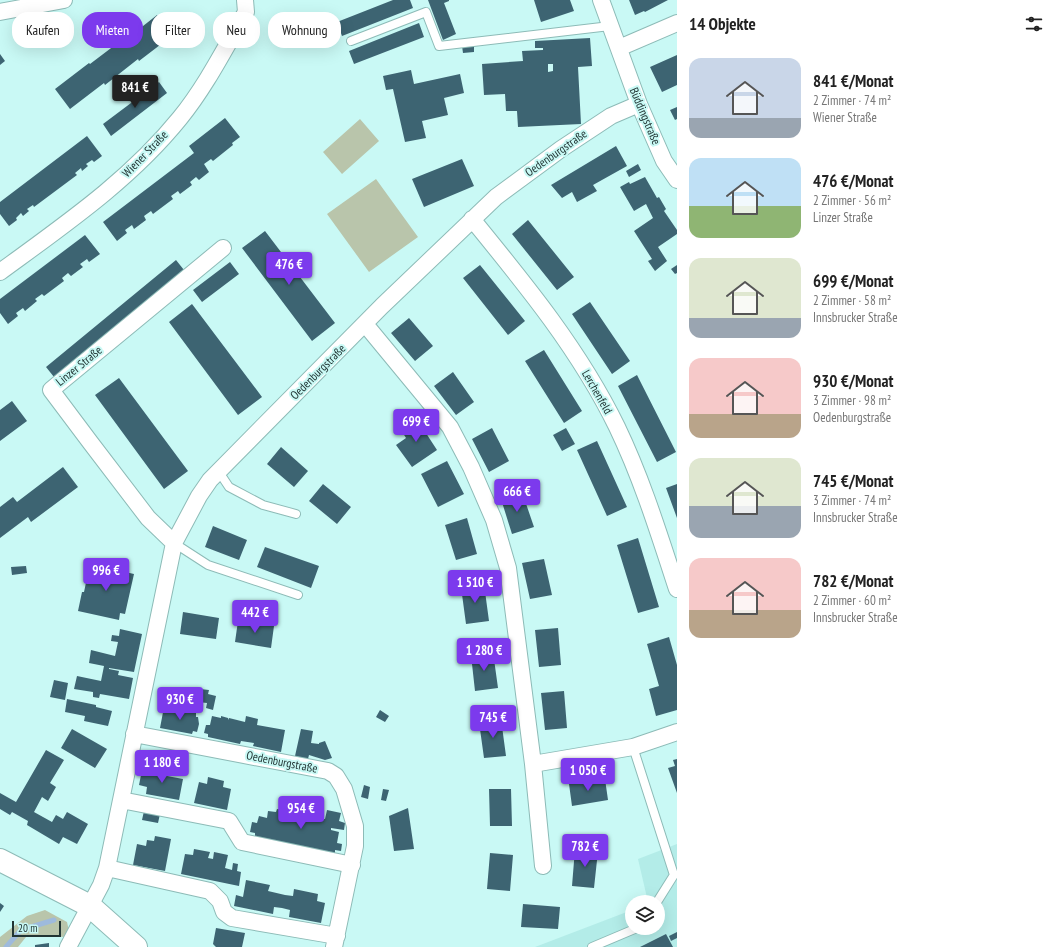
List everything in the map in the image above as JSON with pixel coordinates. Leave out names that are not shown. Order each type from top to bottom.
[{"type":"main road","points":[[0,860],[90,906],[136,947]]},
{"type":"street","points":[[0,12],[64,0]]},
{"type":"street","name":"Wiener Straße","points":[[0,272],[100,198],[137,165],[180,118],[208,78],[246,12],[246,0]]},
{"type":"street","name":"Büddingstraße","points":[[601,0],[639,104],[664,161],[677,180]]},
{"type":"street","points":[[619,48],[677,23]]},
{"type":"street","name":"Oedenburgstraße","points":[[68,947],[101,885],[107,868],[174,543],[199,496],[210,480],[365,324],[496,197],[561,149],[611,116],[639,104]]},
{"type":"street","name":"Lerchenfeld","points":[[472,219],[530,291],[562,334],[595,388],[616,426],[635,466],[677,589]]},
{"type":"street","name":"Linzer Straße","points":[[174,543],[148,518],[51,390],[223,248]]},
{"type":"street","points":[[365,324],[450,427],[472,467],[494,520],[508,568],[533,764],[542,866]]},
{"type":"street","points":[[533,764],[633,747],[677,732]]},
{"type":"street","name":"Oedenburgstraße","points":[[107,868],[210,891],[220,901],[224,912],[232,918],[335,941],[352,865],[355,846],[355,826],[344,789],[336,776],[328,771],[134,734]]},
{"type":"street","points":[[120,800],[229,821],[242,842],[352,865]]},
{"type":"lane","points":[[351,41],[426,12],[439,46],[610,26]]},
{"type":"lane","points":[[219,472],[229,486],[263,505],[296,514]]},
{"type":"lane","points":[[174,543],[208,565],[298,596]]},
{"type":"lane","points":[[633,747],[676,876],[662,895]]},
{"type":"lane","points":[[592,947],[625,933]]},
{"type":"shaded area","points":[[677,844],[677,947],[535,947],[625,913],[625,935],[665,935],[665,895],[646,895],[638,859]]},
{"type":"green space","points":[[360,119],[379,141],[342,174],[323,152]]},
{"type":"green space","points":[[376,179],[418,237],[369,272],[327,214]]},
{"type":"green space","points":[[45,910],[67,922],[69,931],[64,937],[44,935],[26,937],[18,947],[0,947],[0,937],[27,916]]},
{"type":"building","points":[[393,0],[410,0],[413,8],[342,36],[341,20]]},
{"type":"building","points":[[428,0],[449,0],[444,3],[456,34],[443,40]]},
{"type":"building","points":[[534,0],[570,0],[574,11],[541,22]]},
{"type":"building","points":[[629,0],[668,0],[645,12],[644,11],[635,15]]},
{"type":"building","points":[[151,20],[151,48],[156,48],[139,61],[138,59],[105,85],[104,83],[70,109],[55,89],[111,48],[143,48],[143,26]]},
{"type":"building","points":[[419,23],[424,37],[354,64],[349,51]]},
{"type":"building","points":[[590,38],[592,66],[578,67],[581,124],[518,127],[517,111],[506,111],[505,94],[484,95],[482,64],[523,61],[522,51],[543,50],[543,48],[535,48],[535,41]],"holes":[[[548,64],[553,64],[553,71],[548,72]]]},
{"type":"building","points":[[474,45],[474,52],[463,53],[462,46]]},
{"type":"building","points":[[0,54],[5,61],[0,65]]},
{"type":"building","points":[[677,55],[677,85],[662,92],[650,67]]},
{"type":"building","points":[[411,70],[414,84],[460,74],[464,93],[444,98],[448,115],[422,121],[426,138],[405,142],[393,89],[386,90],[383,76]]},
{"type":"building","points":[[159,82],[167,93],[111,136],[103,124]]},
{"type":"building","points":[[677,107],[677,119],[675,120],[670,110]]},
{"type":"building","points":[[225,118],[240,137],[232,143],[233,145],[213,161],[211,159],[204,164],[209,172],[199,180],[196,177],[190,182],[192,185],[180,194],[178,191],[171,196],[173,199],[153,214],[151,211],[144,216],[146,220],[134,229],[132,225],[125,230],[127,233],[117,241],[103,222],[194,153],[189,146]]},
{"type":"building","points":[[87,136],[102,156],[94,162],[92,160],[86,164],[88,166],[82,171],[81,168],[75,173],[77,175],[34,207],[33,205],[27,209],[29,211],[23,216],[21,213],[16,218],[17,220],[9,226],[0,214],[0,202]]},
{"type":"building","points":[[616,146],[627,166],[593,185],[597,191],[577,202],[572,192],[562,198],[551,185]]},
{"type":"building","points":[[462,159],[474,186],[424,207],[412,179]]},
{"type":"building","points":[[638,164],[641,170],[629,177],[626,171]]},
{"type":"building","points":[[645,177],[657,198],[659,197],[666,209],[664,211],[677,230],[677,234],[658,247],[667,261],[655,271],[648,261],[652,259],[634,231],[653,218],[646,204],[634,211],[620,187],[629,182],[630,184]]},
{"type":"building","points":[[528,220],[574,277],[557,290],[512,234]]},
{"type":"building","points":[[265,231],[335,323],[312,341],[242,248]]},
{"type":"building","points":[[85,235],[100,254],[89,262],[87,259],[80,264],[83,267],[71,276],[68,273],[62,278],[64,281],[44,296],[42,294],[35,299],[37,301],[25,311],[23,308],[16,313],[18,316],[8,324],[0,313],[0,299]]},
{"type":"building","points":[[176,260],[184,270],[54,377],[46,367]]},
{"type":"building","points":[[230,262],[239,274],[202,302],[193,290]]},
{"type":"building","points":[[480,265],[525,321],[508,335],[463,278]]},
{"type":"building","points":[[677,265],[677,273],[675,274],[671,269]]},
{"type":"building","points":[[590,302],[630,361],[612,374],[572,314]]},
{"type":"building","points":[[192,304],[262,397],[238,415],[169,322]]},
{"type":"building","points":[[409,318],[433,346],[415,361],[391,333]]},
{"type":"building","points":[[544,350],[582,411],[564,423],[525,361]]},
{"type":"building","points":[[453,372],[474,402],[456,415],[434,386]]},
{"type":"building","points":[[637,375],[676,452],[657,462],[618,386]]},
{"type":"building","points":[[119,378],[188,471],[164,489],[95,395]]},
{"type":"building","points":[[12,401],[27,421],[0,441],[0,410]]},
{"type":"building","points":[[419,417],[424,425],[422,427],[437,450],[412,467],[396,445],[406,438],[401,430]]},
{"type":"building","points":[[492,428],[509,461],[489,472],[472,439]]},
{"type":"building","points":[[566,428],[575,444],[562,451],[553,435]]},
{"type":"building","points":[[597,441],[627,507],[607,516],[577,450]]},
{"type":"building","points":[[281,447],[308,471],[294,487],[267,464]]},
{"type":"building","points":[[447,461],[464,494],[438,507],[421,474]]},
{"type":"building","points":[[63,467],[78,487],[31,522],[28,517],[0,538],[0,507],[13,497],[17,502]]},
{"type":"building","points":[[323,484],[351,507],[337,524],[309,501]]},
{"type":"building","points":[[677,484],[677,518],[666,488]]},
{"type":"building","points":[[522,492],[534,527],[512,534],[501,499]]},
{"type":"building","points":[[467,518],[477,554],[456,560],[445,525]]},
{"type":"building","points":[[213,526],[247,540],[239,560],[205,547]]},
{"type":"building","points":[[638,538],[659,607],[638,613],[617,545]]},
{"type":"building","points":[[265,547],[319,566],[311,588],[257,567]]},
{"type":"building","points":[[544,559],[552,595],[530,599],[522,563]]},
{"type":"building","points":[[90,564],[134,574],[125,614],[120,613],[119,620],[78,611]]},
{"type":"building","points":[[26,566],[27,573],[12,575],[11,567]]},
{"type":"building","points":[[484,584],[489,621],[466,624],[461,587]]},
{"type":"building","points":[[183,612],[219,618],[216,639],[180,634]]},
{"type":"building","points":[[238,621],[274,626],[271,648],[235,642]]},
{"type":"building","points":[[558,628],[561,665],[539,667],[535,630]]},
{"type":"building","points":[[120,629],[142,634],[134,672],[109,668],[119,671],[118,675],[133,678],[129,699],[100,694],[99,698],[93,697],[93,692],[74,689],[77,676],[101,681],[104,666],[89,663],[91,650],[115,656],[118,642],[111,641],[112,635],[119,636]]},
{"type":"building","points":[[669,637],[677,665],[677,710],[656,716],[649,689],[659,686],[647,644]]},
{"type":"building","points":[[493,652],[498,688],[475,691],[471,655]]},
{"type":"building","points":[[54,680],[68,683],[65,700],[50,697]]},
{"type":"building","points":[[200,689],[209,690],[208,694],[216,696],[213,710],[206,708],[207,703],[198,702]]},
{"type":"building","points":[[564,691],[567,728],[545,730],[541,693]]},
{"type":"building","points":[[67,699],[96,705],[96,707],[112,711],[108,726],[84,721],[85,716],[65,712]]},
{"type":"building","points":[[164,707],[173,709],[173,707],[180,708],[179,710],[188,710],[188,712],[196,713],[199,724],[197,732],[193,731],[192,734],[160,728]]},
{"type":"building","points":[[380,710],[389,716],[385,722],[376,717]]},
{"type":"building","points":[[212,716],[221,718],[221,716],[228,718],[228,720],[229,718],[245,722],[246,716],[258,719],[257,725],[285,730],[281,752],[253,746],[254,743],[241,741],[240,744],[208,737],[208,734],[204,733],[206,725],[210,725]]},
{"type":"building","points":[[501,719],[506,756],[484,758],[479,722]]},
{"type":"building","points":[[72,729],[107,749],[95,768],[61,748]]},
{"type":"building","points":[[301,729],[313,731],[311,743],[319,744],[325,741],[332,758],[325,760],[309,755],[308,759],[295,756]]},
{"type":"building","points":[[46,750],[64,760],[50,783],[56,787],[48,801],[42,797],[34,812],[52,822],[56,815],[63,819],[67,812],[88,824],[77,844],[63,837],[59,844],[27,825],[28,821],[12,812],[10,815],[0,809],[0,793],[16,802]]},
{"type":"building","points":[[677,759],[677,793],[668,768],[675,766],[673,760]]},
{"type":"building","points":[[159,765],[169,767],[167,776],[183,779],[179,800],[146,794],[147,787],[139,785],[142,770],[158,774]]},
{"type":"building","points":[[208,777],[224,781],[223,787],[231,789],[227,810],[194,803],[199,782],[207,784]]},
{"type":"building","points":[[605,779],[608,800],[572,806],[569,784]]},
{"type":"building","points":[[364,785],[370,787],[368,799],[361,797]]},
{"type":"building","points":[[383,789],[389,790],[386,801],[381,800]]},
{"type":"building","points":[[489,789],[511,789],[512,826],[490,826]]},
{"type":"building","points":[[408,808],[414,849],[394,851],[389,816]]},
{"type":"building","points":[[277,809],[325,819],[327,810],[341,813],[339,821],[345,823],[344,830],[331,828],[331,830],[339,832],[337,843],[342,844],[341,851],[335,850],[335,853],[255,837],[255,833],[250,832],[252,822],[257,823],[259,816],[267,818],[268,811],[276,812]]},
{"type":"building","points":[[144,811],[160,814],[158,823],[142,820]]},
{"type":"building","points":[[155,836],[171,839],[165,871],[133,865],[137,844],[146,846],[147,840],[154,841]]},
{"type":"building","points":[[194,849],[210,852],[208,858],[213,859],[214,852],[228,855],[225,868],[232,870],[233,863],[238,864],[237,871],[241,872],[239,886],[181,874],[185,854],[193,855]]},
{"type":"building","points":[[575,849],[598,851],[594,888],[572,886]]},
{"type":"building","points":[[490,853],[513,855],[510,891],[487,889]]},
{"type":"building","points":[[246,880],[270,885],[268,891],[285,895],[293,896],[294,889],[318,894],[317,901],[325,903],[321,923],[289,917],[290,910],[282,908],[274,907],[273,914],[234,906],[236,895],[243,897]]},
{"type":"building","points":[[0,903],[4,906],[0,912]]},
{"type":"building","points":[[523,904],[560,907],[558,929],[521,927]]},
{"type":"building","points":[[216,928],[245,933],[242,947],[216,947],[213,944]]},
{"type":"building","points":[[677,932],[677,938],[671,941],[669,936]]},
{"type":"building","points":[[665,935],[673,947],[640,947]]},
{"type":"building","points":[[49,943],[49,947],[35,947],[35,945]]},
{"type":"waterway","points":[[6,947],[21,930],[54,920]]}]
